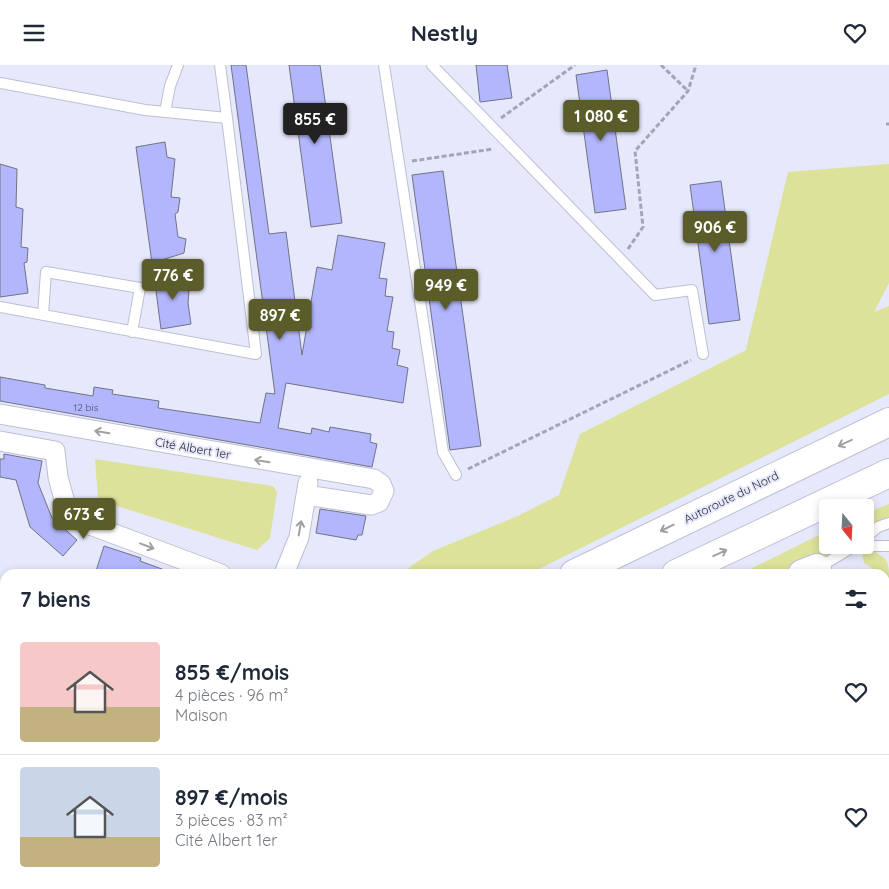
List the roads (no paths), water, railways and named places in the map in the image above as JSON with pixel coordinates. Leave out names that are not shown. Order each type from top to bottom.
[{"type":"highway","name":"Autoroute du Nord","points":[[584,569],[889,422]]},
{"type":"highway","points":[[687,569],[889,473]]},
{"type":"street","name":"Cité Albert 1er","points":[[0,414],[374,479],[381,484],[383,495],[379,502],[371,505],[306,495]]},
{"type":"street","points":[[75,427],[55,451],[58,477],[69,517],[208,569]]},
{"type":"street","points":[[0,441],[55,451]]},
{"type":"street","points":[[286,569],[299,537],[310,469]]},
{"type":"lane","points":[[165,112],[170,86],[178,65]]},
{"type":"lane","points":[[0,307],[256,354],[220,65]]},
{"type":"lane","points":[[384,65],[443,452],[456,475]]},
{"type":"lane","points":[[432,65],[655,295],[692,290],[703,355]]},
{"type":"lane","points":[[0,83],[145,110],[227,118]]},
{"type":"lane","points":[[43,315],[46,272],[140,287],[132,331]]},
{"type":"lane","points":[[874,530],[889,523]]},
{"type":"lane","points":[[874,546],[889,546]]},
{"type":"lane","points":[[820,569],[843,554]]}]
